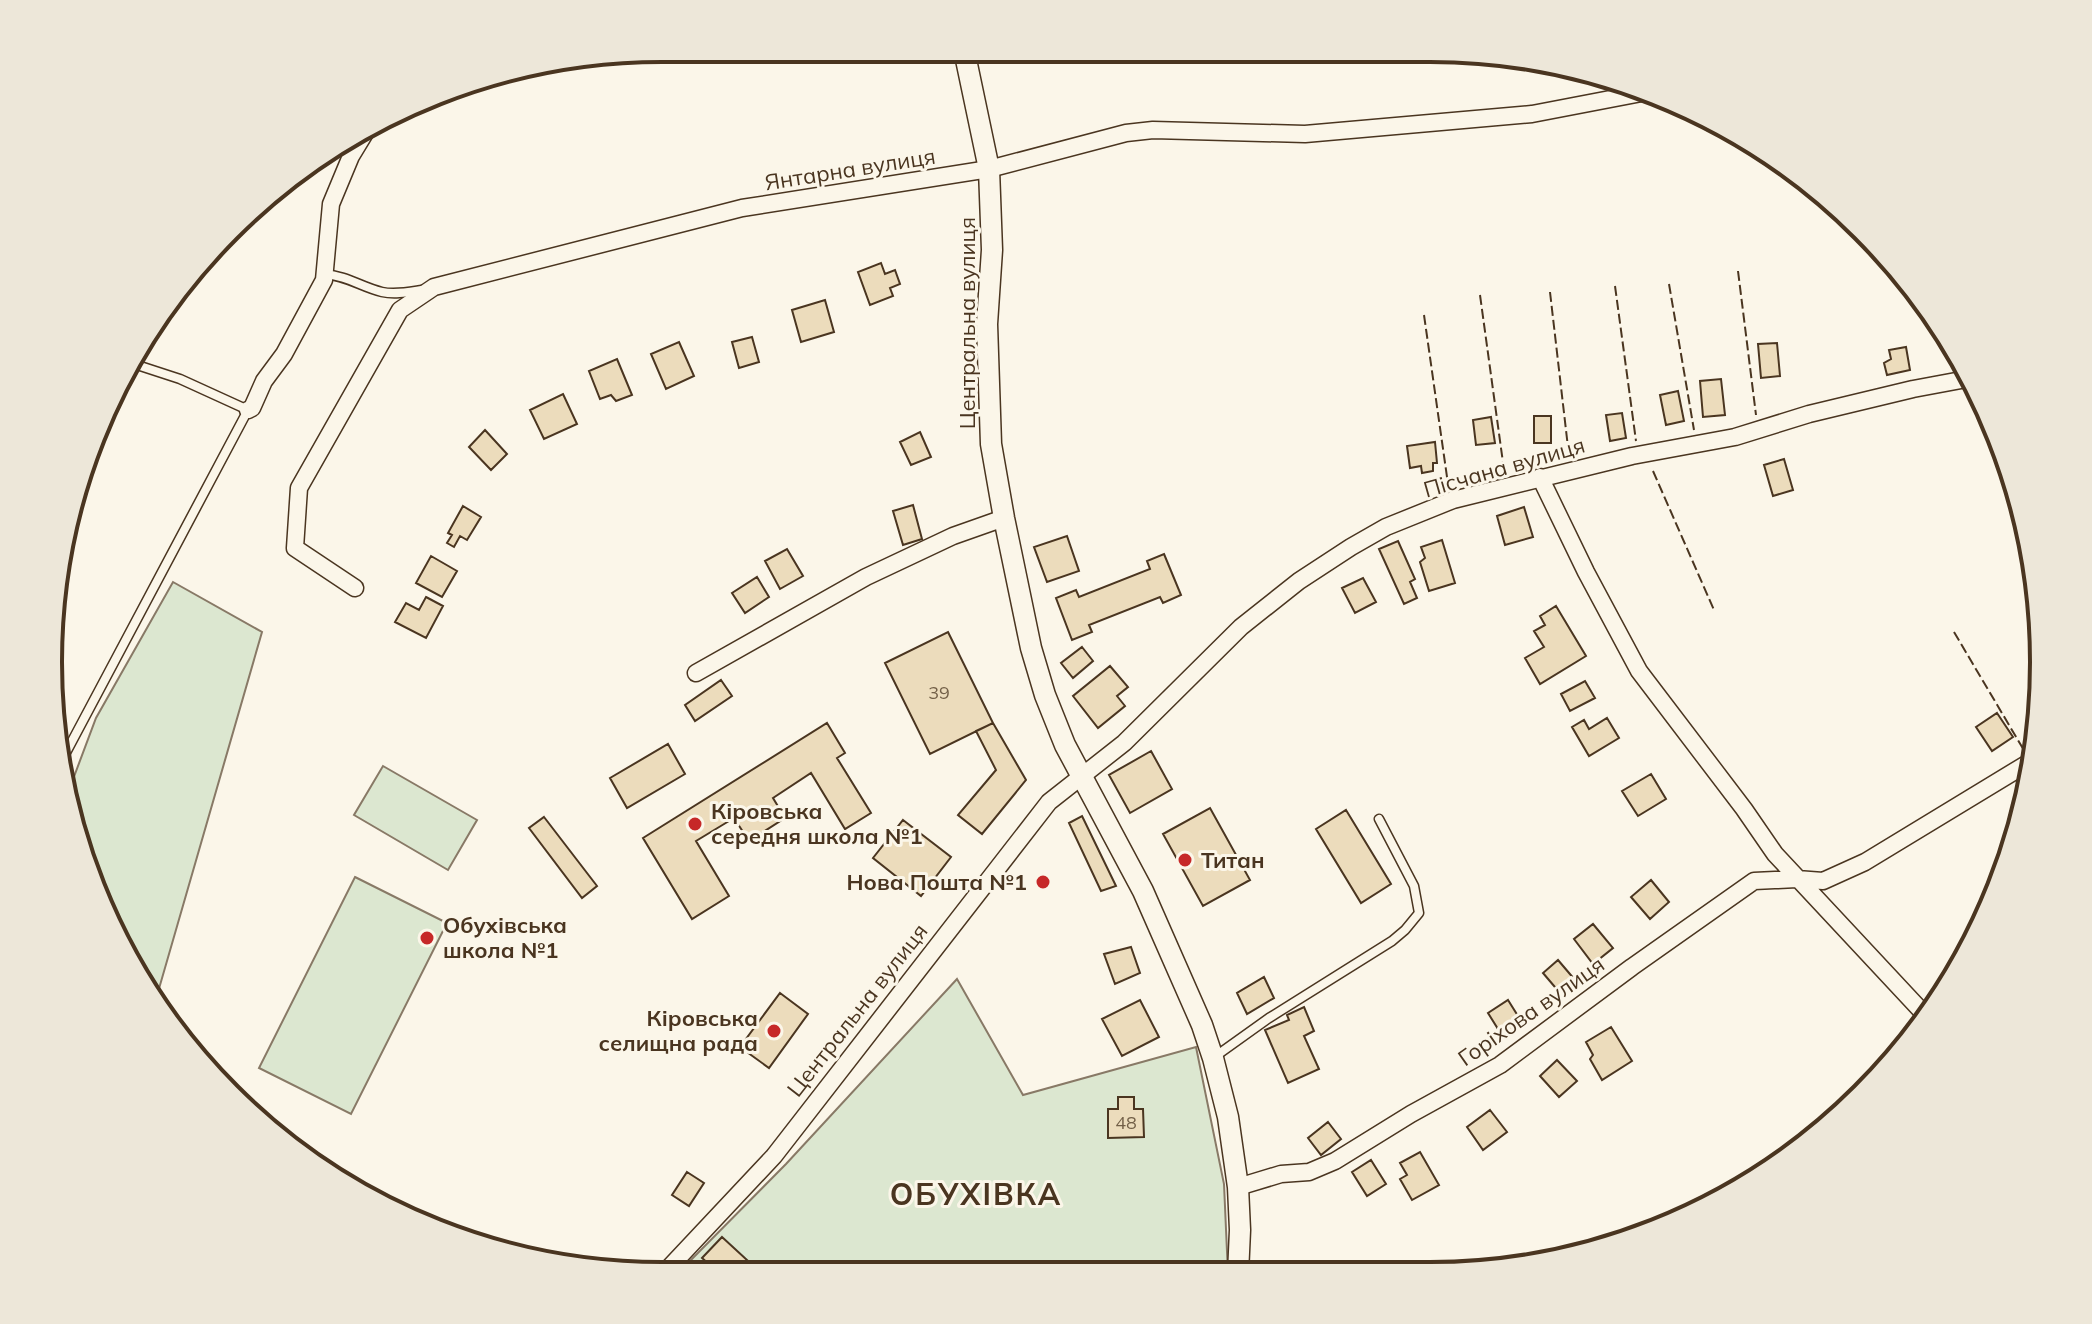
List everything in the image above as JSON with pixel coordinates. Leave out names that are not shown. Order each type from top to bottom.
[{"type":"street","name":"Центральна вулиця","points":[[967,62],[989,169],[992,250],[987,324],[991,444],[1031,648],[1065,745],[1143,891],[1202,1025],[1228,1117],[1238,1187],[1239,1262]]},
{"type":"street","name":"Янтарна вулиця","points":[[355,588],[295,548],[299,488],[400,310],[434,287],[742,208],[989,169],[1126,133],[1153,130],[1305,134],[1532,114],[1627,96]]},
{"type":"street","points":[[248,410],[284,354],[324,280],[331,204],[358,145]]},
{"type":"street","name":"Пісчана вулиця","points":[[1083,777],[1124,743],[1241,627],[1299,581],[1386,527],[1453,500],[1540,477],[1735,437],[1809,414],[1959,380]]},
{"type":"street","points":[[1540,477],[1639,671],[1775,854],[1919,1009]]},
{"type":"street","points":[[696,673],[866,577],[953,536],[1004,518]]},
{"type":"street","name":"Горіхова вулиця","points":[[1238,1187],[1281,1174],[1309,1172],[1335,1161],[1411,1114],[1500,1065],[1754,881],[1823,881],[1865,862],[2020,768]]},
{"type":"street","name":"Центральна вулиця","points":[[674,1262],[774,1156],[1049,802],[1083,777]]},
{"type":"lane","points":[[324,274],[339,275],[382,292],[406,293],[434,287]]},
{"type":"lane","points":[[68,748],[248,410],[180,379],[140,366]]},
{"type":"lane","points":[[1213,1058],[1269,1018],[1392,941],[1419,913],[1414,886],[1379,819]]},
{"type":"green space","points":[[173,582],[262,632],[159,989],[142,962],[108,892],[82,817],[74,777],[96,718]]},
{"type":"green space","points":[[383,766],[477,820],[448,870],[354,815]]},
{"type":"green space","points":[[355,877],[447,923],[351,1114],[259,1068]]},
{"type":"green space","points":[[957,979],[1023,1095],[1196,1047],[1224,1184],[1227,1262],[689,1262],[786,1164]]},
{"type":"building","points":[[881,263],[885,274],[895,270],[900,284],[890,288],[893,296],[870,305],[858,272]]},
{"type":"building","points":[[825,300],[834,332],[801,342],[792,310]]},
{"type":"building","points":[[752,337],[759,362],[739,368],[732,342]]},
{"type":"building","points":[[679,342],[694,376],[666,389],[651,354]]},
{"type":"building","points":[[1777,343],[1780,376],[1761,378],[1758,344]]},
{"type":"building","points":[[1906,347],[1910,370],[1887,375],[1884,363],[1891,359],[1889,350]]},
{"type":"building","points":[[617,359],[632,395],[616,401],[611,395],[600,399],[589,371]]},
{"type":"building","points":[[1721,379],[1725,415],[1703,417],[1700,381]]},
{"type":"building","points":[[1678,391],[1684,421],[1666,425],[1660,395]]},
{"type":"building","points":[[563,394],[577,424],[544,439],[530,410]]},
{"type":"building","points":[[1622,413],[1626,438],[1610,441],[1606,415]]},
{"type":"building","points":[[1534,416],[1551,416],[1551,443],[1534,443]]},
{"type":"building","points":[[1491,417],[1495,443],[1476,445],[1473,420]]},
{"type":"building","points":[[485,430],[507,454],[491,470],[469,447]]},
{"type":"building","points":[[920,432],[931,457],[911,465],[900,442]]},
{"type":"building","points":[[1435,442],[1437,463],[1433,463],[1433,471],[1422,473],[1421,466],[1410,468],[1407,446]]},
{"type":"building","points":[[1784,459],[1793,490],[1773,496],[1764,465]]},
{"type":"building","points":[[913,505],[922,539],[903,545],[893,511]]},
{"type":"building","points":[[463,506],[481,517],[467,540],[460,536],[454,547],[447,543],[452,535],[448,533]]},
{"type":"building","points":[[1524,507],[1533,537],[1505,545],[1497,516]]},
{"type":"building","points":[[1067,536],[1079,571],[1047,582],[1034,547]]},
{"type":"building","points":[[1442,540],[1455,583],[1429,591],[1420,562],[1425,558],[1421,547]]},
{"type":"building","points":[[1398,541],[1415,579],[1410,582],[1417,598],[1404,604],[1379,549]]},
{"type":"building","points":[[787,549],[803,576],[780,589],[765,561]]},
{"type":"building","points":[[1164,554],[1181,595],[1163,603],[1160,597],[1089,625],[1092,632],[1072,640],[1056,598],[1076,590],[1079,597],[1150,569],[1147,561]]},
{"type":"building","points":[[431,556],[457,571],[442,597],[416,583]]},
{"type":"building","points":[[757,577],[769,597],[745,613],[732,593]]},
{"type":"building","points":[[1363,578],[1376,602],[1355,613],[1342,588]]},
{"type":"building","points":[[426,597],[443,606],[426,638],[395,622],[406,603],[419,610]]},
{"type":"building","points":[[1556,606],[1586,656],[1540,684],[1525,658],[1544,647],[1534,631],[1545,625],[1540,616]]},
{"type":"building","points":[[948,632],[993,723],[930,754],[885,663]]},
{"type":"building","points":[[1082,647],[1093,661],[1073,678],[1061,663]]},
{"type":"building","points":[[1110,666],[1128,687],[1117,696],[1125,706],[1098,728],[1073,696]]},
{"type":"building","points":[[721,680],[732,696],[695,721],[685,705]]},
{"type":"building","points":[[1585,681],[1595,698],[1570,711],[1561,694]]},
{"type":"building","points":[[1997,713],[2013,737],[1992,751],[1976,727]]},
{"type":"building","points":[[1607,718],[1619,738],[1589,756],[1572,727],[1584,720],[1589,729]]},
{"type":"building","name":"Кіровська середня школа №1","points":[[827,723],[845,753],[837,758],[871,813],[845,829],[811,773],[773,798],[785,818],[749,841],[734,818],[696,841],[729,896],[692,919],[643,838]]},
{"type":"building","points":[[993,723],[1026,780],[982,834],[958,815],[996,770],[976,731]]},
{"type":"building","points":[[668,744],[685,774],[627,808],[610,778]]},
{"type":"building","points":[[1151,751],[1172,789],[1130,813],[1109,775]]},
{"type":"building","points":[[1651,774],[1666,799],[1638,816],[1622,791]]},
{"type":"building","points":[[1210,808],[1250,880],[1203,906],[1163,834]]},
{"type":"building","points":[[1346,810],[1391,884],[1361,903],[1316,829]]},
{"type":"building","points":[[1082,816],[1116,886],[1101,891],[1069,823]]},
{"type":"building","points":[[544,817],[597,886],[582,898],[529,828]]},
{"type":"building","points":[[903,820],[951,857],[921,896],[873,858]]},
{"type":"building","points":[[1651,880],[1669,902],[1650,919],[1631,897]]},
{"type":"building","points":[[1593,924],[1613,948],[1593,964],[1574,939]]},
{"type":"building","points":[[1131,947],[1140,973],[1115,984],[1104,954]]},
{"type":"building","points":[[1558,960],[1575,980],[1560,993],[1543,973]]},
{"type":"building","points":[[1264,977],[1274,998],[1247,1014],[1237,993]]},
{"type":"building","name":"Кіровська селищна рада","points":[[780,993],[808,1014],[769,1068],[740,1047]]},
{"type":"building","points":[[1140,1000],[1159,1037],[1122,1056],[1102,1019]]},
{"type":"building","points":[[1508,1000],[1523,1024],[1503,1037],[1488,1013]]},
{"type":"building","points":[[1304,1007],[1314,1031],[1304,1036],[1319,1069],[1288,1083],[1265,1030],[1289,1020],[1287,1015]]},
{"type":"building","points":[[1611,1027],[1632,1061],[1602,1080],[1590,1059],[1593,1055],[1586,1042]]},
{"type":"building","points":[[1557,1060],[1577,1081],[1559,1097],[1540,1076]]},
{"type":"building","points":[[1118,1097],[1134,1097],[1134,1109],[1143,1109],[1144,1137],[1108,1138],[1108,1109],[1118,1109]]},
{"type":"building","points":[[1490,1110],[1507,1132],[1483,1150],[1467,1127]]},
{"type":"building","points":[[1328,1122],[1341,1139],[1321,1155],[1308,1138]]},
{"type":"building","points":[[1420,1152],[1439,1185],[1412,1200],[1400,1179],[1407,1175],[1400,1163]]},
{"type":"building","points":[[1371,1160],[1386,1184],[1367,1196],[1352,1172]]},
{"type":"building","points":[[687,1172],[704,1183],[689,1206],[672,1195]]},
{"type":"building","points":[[722,1237],[747,1260],[707,1262],[702,1258]]},
{"type":"fence","points":[[1738,271],[1756,415]]},
{"type":"fence","points":[[1669,284],[1694,430]]},
{"type":"fence","points":[[1615,286],[1636,441]]},
{"type":"fence","points":[[1550,292],[1569,456]]},
{"type":"fence","points":[[1480,295],[1504,470]]},
{"type":"fence","points":[[1424,315],[1448,484]]},
{"type":"fence","points":[[1653,471],[1714,610]]},
{"type":"fence","points":[[1954,632],[2023,749]]},
{"type":"place","name":"Кіровська середня школа №1","points":[[695,824]]},
{"type":"place","name":"Титан","points":[[1185,860]]},
{"type":"place","name":"Нова Пошта №1","points":[[1043,882]]},
{"type":"place","name":"Обухівська школа №1","points":[[427,938]]},
{"type":"place","name":"Кіровська селищна рада","points":[[774,1031]]},
{"type":"district","name":"ОБУХІВКА","points":[[976,1195]]}]
